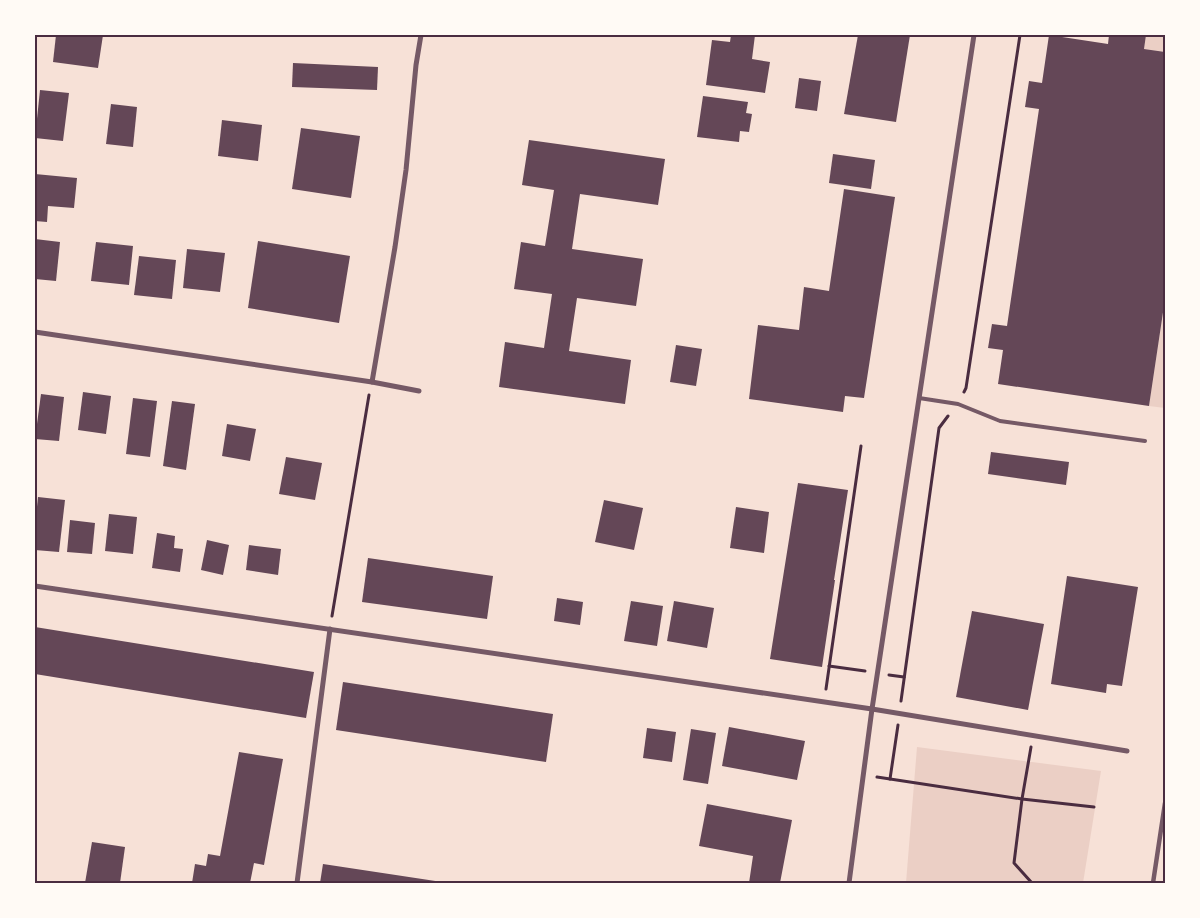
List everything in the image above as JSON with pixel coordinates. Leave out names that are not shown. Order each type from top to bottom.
[{"type":"street","points":[[372,382],[406,170],[416,65],[421,35]]},
{"type":"street","points":[[849,883],[872,708],[974,35]]},
{"type":"street","points":[[35,332],[372,382],[419,391]]},
{"type":"street","points":[[35,586],[872,708],[1127,751]]},
{"type":"street","points":[[298,883],[330,629]]},
{"type":"street","points":[[1153,883],[1165,803]]},
{"type":"lane","points":[[919,398],[958,404],[1000,421],[1145,441]]},
{"type":"path","points":[[890,779],[939,428],[958,404],[966,388],[1020,35]]},
{"type":"path","points":[[330,629],[372,382]]},
{"type":"path","points":[[824,702],[861,446]]},
{"type":"path","points":[[1032,735],[1014,863],[1032,883]]},
{"type":"path","points":[[863,775],[1094,808]]},
{"type":"shaded area","points":[[1146,35],[1165,35],[1165,52],[1144,49]]},
{"type":"shaded area","points":[[1165,299],[1165,408],[1149,406]]},
{"type":"shaded area","points":[[917,747],[1101,771],[1083,883],[906,883]]},
{"type":"building","points":[[56,35],[103,35],[98,68],[53,62]]},
{"type":"building","points":[[731,35],[755,35],[752,59],[770,62],[765,93],[706,85],[712,40],[730,42]]},
{"type":"building","points":[[858,35],[910,35],[896,122],[844,114]]},
{"type":"building","points":[[1049,35],[1108,44],[1109,35],[1146,35],[1144,49],[1165,52],[1165,299],[1149,406],[998,384],[1003,350],[988,348],[992,324],[1007,326],[1039,109],[1025,107],[1029,81],[1042,83]]},
{"type":"building","points":[[293,63],[378,67],[377,90],[292,87]]},
{"type":"building","points":[[799,78],[821,81],[817,111],[795,108]]},
{"type":"building","points":[[40,90],[69,93],[63,141],[35,138]]},
{"type":"building","points":[[703,96],[748,102],[746,113],[752,114],[749,132],[740,131],[739,142],[697,137]]},
{"type":"building","points":[[111,104],[137,107],[133,147],[106,144]]},
{"type":"building","points":[[222,120],[262,125],[258,161],[218,156]]},
{"type":"building","points":[[301,128],[360,136],[351,198],[292,189]]},
{"type":"building","points":[[529,140],[665,159],[658,205],[580,194],[572,249],[643,259],[636,306],[577,298],[569,351],[631,360],[625,404],[499,387],[505,342],[544,348],[552,294],[514,289],[521,242],[545,246],[554,190],[522,185]]},
{"type":"building","points":[[833,154],[875,160],[871,189],[829,183]]},
{"type":"building","points":[[35,174],[77,178],[74,208],[48,206],[47,222],[35,221]]},
{"type":"building","points":[[844,189],[895,197],[864,398],[845,396],[843,412],[749,399],[758,325],[799,330],[804,287],[829,291]]},
{"type":"building","points":[[35,239],[60,242],[56,281],[35,279]]},
{"type":"building","points":[[258,241],[350,256],[339,323],[248,308]]},
{"type":"building","points":[[96,242],[133,246],[129,285],[91,281]]},
{"type":"building","points":[[187,249],[225,253],[220,292],[183,288]]},
{"type":"building","points":[[139,256],[176,260],[172,299],[134,295]]},
{"type":"building","points":[[676,345],[702,349],[696,386],[670,382]]},
{"type":"building","points":[[83,392],[111,396],[106,434],[78,430]]},
{"type":"building","points":[[41,394],[64,397],[59,441],[35,439]]},
{"type":"building","points":[[133,398],[157,401],[150,457],[126,454]]},
{"type":"building","points":[[172,401],[195,404],[186,470],[163,466]]},
{"type":"building","points":[[227,424],[256,429],[250,461],[222,456]]},
{"type":"building","points":[[991,452],[1069,462],[1066,485],[988,474]]},
{"type":"building","points":[[286,457],[322,463],[315,500],[279,494]]},
{"type":"building","points":[[798,483],[848,490],[822,667],[770,659]]},
{"type":"building","points":[[38,497],[65,500],[59,552],[35,550]]},
{"type":"building","points":[[604,500],[643,508],[634,550],[595,542]]},
{"type":"building","points":[[736,507],[769,512],[764,553],[730,548]]},
{"type":"building","points":[[109,514],[137,517],[133,554],[105,551]]},
{"type":"building","points":[[70,520],[95,523],[92,554],[67,552]]},
{"type":"building","points":[[157,533],[175,536],[174,548],[183,549],[180,572],[152,568]]},
{"type":"building","points":[[207,540],[229,545],[223,575],[201,570]]},
{"type":"building","points":[[249,545],[281,549],[278,575],[246,570]]},
{"type":"building","points":[[368,558],[493,576],[487,619],[362,602]]},
{"type":"building","points":[[1067,576],[1138,587],[1122,686],[1107,684],[1106,693],[1051,684]]},
{"type":"building","points":[[557,598],[583,602],[580,625],[554,621]]},
{"type":"building","points":[[631,601],[663,606],[657,646],[624,641]]},
{"type":"building","points":[[674,601],[714,608],[707,648],[667,641]]},
{"type":"building","points":[[972,611],[1044,624],[1028,710],[956,697]]},
{"type":"building","points":[[35,627],[314,672],[306,718],[35,674]]},
{"type":"building","points":[[343,682],[553,714],[546,762],[336,730]]},
{"type":"building","points":[[729,727],[805,741],[797,780],[722,766]]},
{"type":"building","points":[[647,728],[676,732],[672,762],[643,758]]},
{"type":"building","points":[[691,729],[716,733],[708,784],[683,780]]},
{"type":"building","points":[[239,752],[283,759],[264,865],[254,863],[250,883],[192,883],[195,864],[206,866],[208,854],[220,856]]},
{"type":"building","points":[[707,804],[792,820],[780,883],[749,883],[753,856],[699,846]]},
{"type":"building","points":[[92,842],[125,847],[120,883],[85,883]]},
{"type":"building","points":[[323,864],[442,882],[442,883],[320,883]]}]
